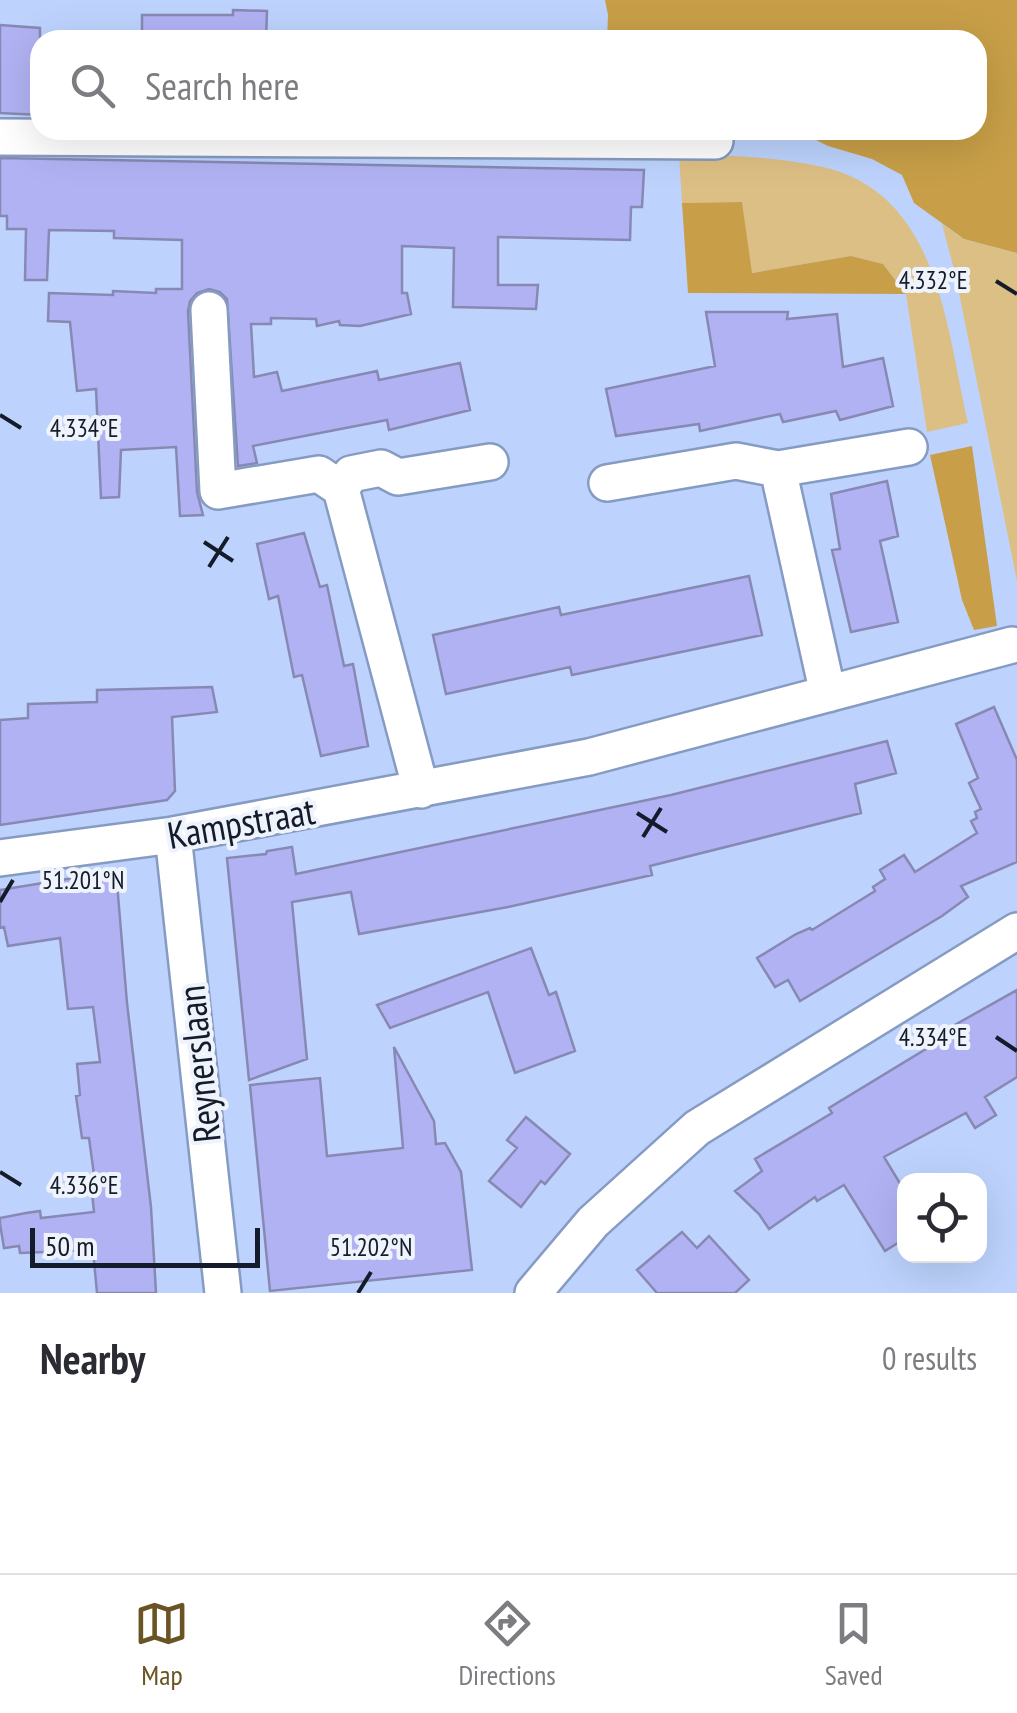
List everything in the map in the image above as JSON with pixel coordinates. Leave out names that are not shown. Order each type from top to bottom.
[{"type":"street","points":[[0,137],[30,137]]},
{"type":"street","points":[[536,140],[715,141]]},
{"type":"street","points":[[209,310],[218,491],[319,474],[341,489],[421,790]]},
{"type":"street","points":[[608,483],[736,460],[778,469],[909,446]]},
{"type":"street","points":[[341,489],[351,474],[381,468],[398,478],[490,462]]},
{"type":"street","points":[[778,469],[828,694]]},
{"type":"street","name":"Kampstraat","points":[[0,858],[173,835],[589,757],[1015,649]]},
{"type":"street","name":"Reynerslaan","points":[[173,835],[223,1293]]},
{"type":"street","points":[[533,1293],[593,1222],[697,1128],[1017,931]]},
{"type":"shaded area","points":[[605,0],[1017,0],[1017,253],[964,239],[914,203],[902,175],[872,159],[816,140],[987,140],[987,30],[607,30]]},
{"type":"shaded area","points":[[679,154],[769,159],[823,167],[862,182],[891,205],[914,235],[931,269],[968,423],[927,432],[906,294],[883,264],[851,256],[751,273],[742,202],[682,203]]},
{"type":"shaded area","points":[[742,202],[752,273],[851,256],[883,264],[906,294],[688,293],[682,203]]},
{"type":"shaded area","points":[[942,224],[964,239],[1017,253],[1017,581],[955,273]]},
{"type":"shaded area","points":[[972,446],[997,626],[974,630],[962,600],[930,455]]},
{"type":"building","points":[[233,10],[267,11],[266,30],[142,30],[142,15],[233,15]]},
{"type":"building","points":[[0,25],[40,28],[30,30],[30,114],[0,113]]},
{"type":"building","points":[[0,158],[644,170],[642,207],[631,207],[630,240],[498,237],[498,285],[538,285],[536,309],[453,307],[454,248],[402,246],[402,293],[407,293],[411,314],[360,326],[340,325],[339,321],[317,326],[316,319],[271,318],[271,324],[251,324],[254,377],[277,372],[282,391],[377,371],[379,380],[460,363],[470,410],[389,430],[387,420],[253,446],[257,463],[238,466],[227,299],[209,289],[197,293],[188,311],[197,492],[203,515],[180,516],[176,447],[121,450],[119,497],[101,498],[96,389],[77,391],[70,322],[48,321],[49,293],[113,295],[113,291],[156,293],[156,289],[182,289],[182,240],[114,238],[114,231],[49,230],[47,280],[25,280],[26,229],[7,229],[7,216],[0,216]]},
{"type":"building","points":[[706,312],[788,312],[787,319],[837,314],[843,367],[883,358],[893,406],[840,420],[836,411],[783,422],[780,414],[700,431],[699,424],[616,436],[606,389],[715,366]]},
{"type":"building","points":[[887,481],[898,536],[880,541],[898,622],[851,632],[832,550],[840,549],[831,494]]},
{"type":"building","points":[[304,533],[320,587],[327,585],[344,666],[353,664],[368,746],[321,756],[302,675],[294,677],[278,596],[269,599],[257,544]]},
{"type":"building","points":[[749,576],[762,635],[572,675],[570,667],[446,694],[433,635],[559,607],[561,615]]},
{"type":"building","points":[[212,687],[217,712],[172,717],[175,791],[167,800],[0,825],[0,720],[28,718],[28,704],[97,702],[97,690]]},
{"type":"building","points":[[994,707],[1017,760],[1017,862],[961,886],[968,897],[942,916],[800,1001],[788,980],[775,987],[757,958],[875,891],[873,887],[885,879],[880,870],[904,855],[915,872],[977,833],[971,821],[981,809],[969,783],[978,778],[956,724]]},
{"type":"building","points":[[887,741],[896,773],[855,784],[861,813],[650,866],[652,875],[359,934],[351,892],[292,902],[307,1059],[249,1080],[227,858],[292,847],[296,874],[671,795]]},
{"type":"building","points":[[116,871],[151,1207],[156,1293],[97,1293],[93,1250],[20,1253],[19,1246],[4,1248],[0,1224],[0,1218],[40,1211],[41,1218],[94,1212],[91,1183],[95,1182],[89,1138],[82,1138],[76,1096],[80,1095],[77,1064],[100,1062],[93,1007],[68,1009],[60,938],[8,946],[4,927],[0,928],[0,890]]},
{"type":"building","points":[[531,948],[549,995],[556,992],[575,1051],[515,1073],[488,992],[390,1028],[377,1005]]},
{"type":"building","points":[[1017,990],[1017,1077],[985,1097],[996,1115],[975,1128],[966,1113],[884,1157],[897,1178],[897,1243],[885,1251],[844,1185],[817,1201],[815,1197],[769,1229],[735,1191],[762,1171],[755,1159],[934,1044],[932,1041]]},
{"type":"building","points":[[394,1047],[434,1121],[436,1144],[445,1143],[461,1172],[472,1270],[270,1291],[250,1085],[320,1078],[327,1156],[403,1148]]},
{"type":"building","points":[[526,1117],[570,1154],[521,1207],[489,1181],[517,1148],[507,1140]]},
{"type":"building","points":[[682,1232],[697,1248],[709,1236],[749,1280],[735,1293],[657,1293],[637,1270]]}]
